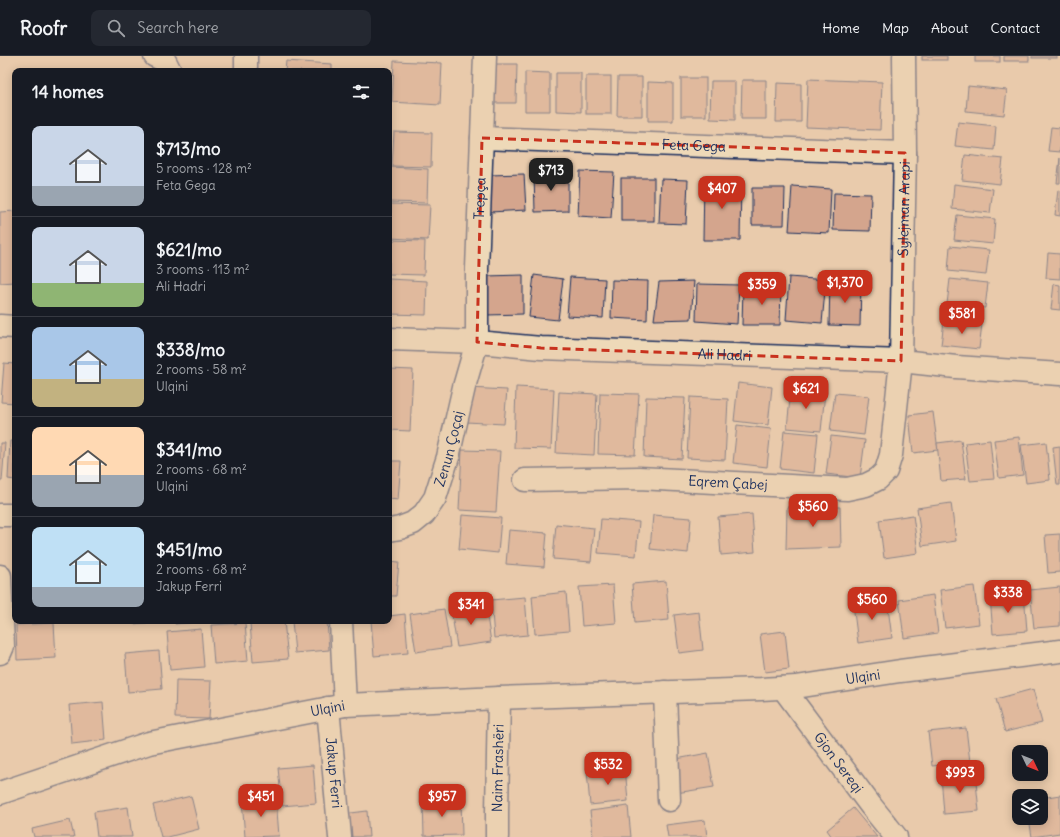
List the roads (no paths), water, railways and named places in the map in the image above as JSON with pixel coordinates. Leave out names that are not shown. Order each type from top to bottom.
[{"type":"street","points":[[155,56],[165,61],[168,68]]},
{"type":"street","points":[[246,56],[246,68]]},
{"type":"street","name":"Trepça","points":[[476,342],[477,269],[485,56]]},
{"type":"street","name":"Sylejman Arapi","points":[[901,361],[905,153],[904,56]]},
{"type":"street","name":"Feta Gega","points":[[482,138],[905,153]]},
{"type":"street","points":[[0,326],[12,327]]},
{"type":"street","name":"Ali Hadri","points":[[392,339],[476,342],[541,348],[901,361],[956,367],[1060,374]]},
{"type":"street","name":"Zenun Çoçaj","points":[[392,529],[413,523],[424,514],[435,498],[448,457],[476,342]]},
{"type":"street","name":"Eqrem Çabej","points":[[525,480],[639,478],[847,489],[866,485],[878,479],[886,471],[891,455],[901,361]]},
{"type":"street","points":[[0,515],[12,515]]},
{"type":"street","points":[[0,576],[3,646],[0,653]]},
{"type":"street","points":[[337,706],[341,624]]},
{"type":"street","name":"Ulqini","points":[[0,793],[149,743],[337,706],[499,698],[783,688],[900,671],[1060,651]]},
{"type":"street","name":"Gjon Sereqi","points":[[783,688],[896,837]]},
{"type":"street","points":[[665,692],[669,800]]},
{"type":"street","name":"Naim Frashëri","points":[[497,837],[499,698]]},
{"type":"street","name":"Jakup Ferri","points":[[337,706],[340,837]]}]
